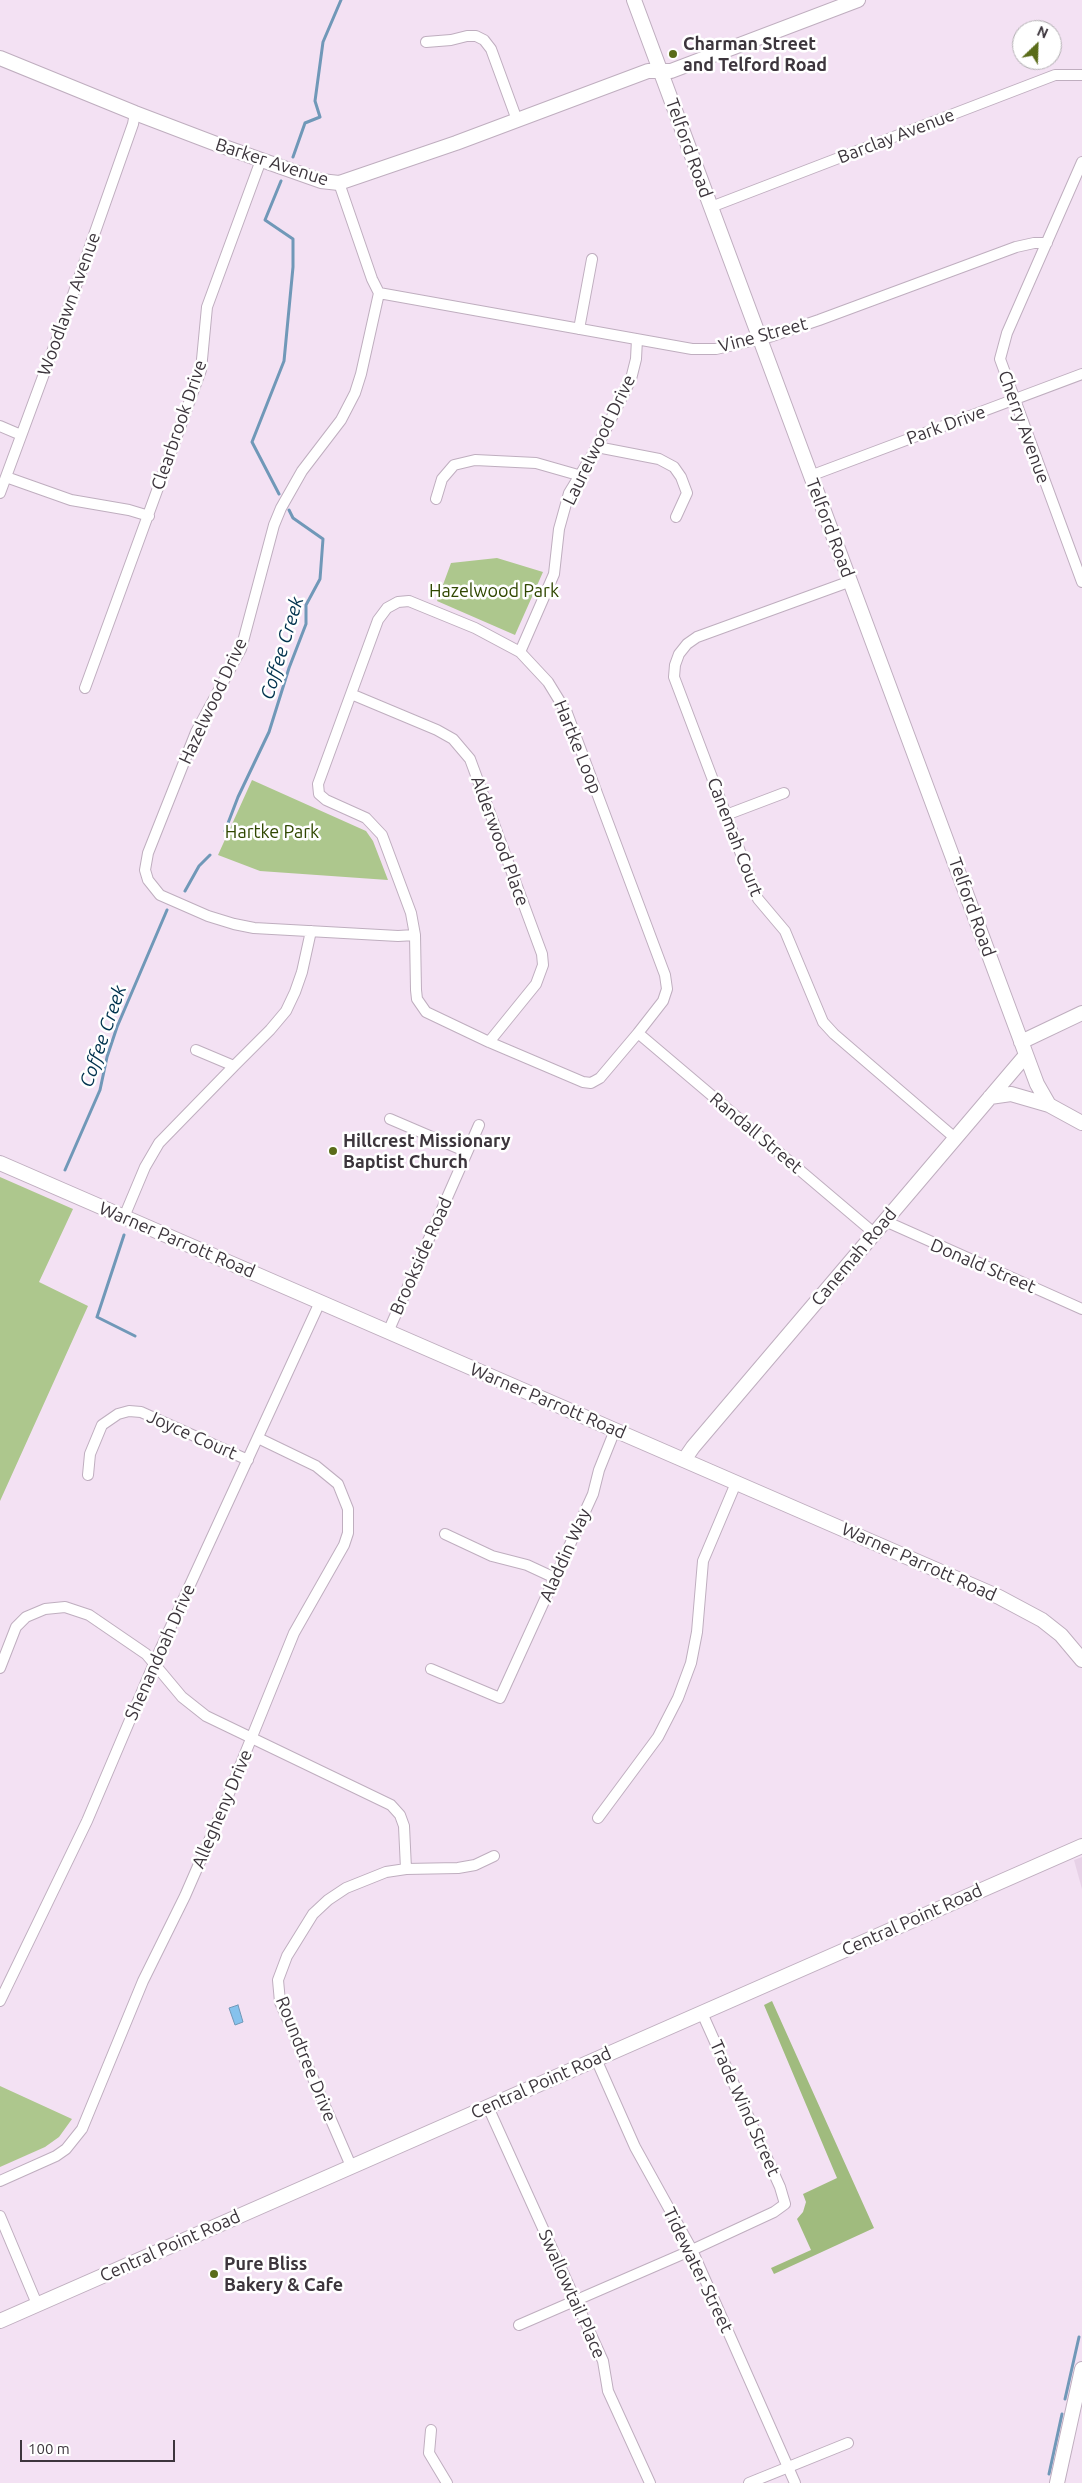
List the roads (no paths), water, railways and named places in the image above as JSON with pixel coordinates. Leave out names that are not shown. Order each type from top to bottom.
[{"type":"street","name":"Telford Road","points":[[634,0],[1021,1042],[1040,1092],[1049,1105]]},
{"type":"street","name":"Barker Avenue","points":[[0,58],[135,113],[261,160],[321,181],[339,183],[648,71],[671,71],[858,0]]},
{"type":"street","points":[[426,42],[451,40],[467,36],[476,36],[484,40],[491,49],[517,120]]},
{"type":"street","name":"Barclay Avenue","points":[[711,207],[1055,76],[1082,74]]},
{"type":"street","name":"Woodlawn Avenue","points":[[0,494],[134,124],[135,113]]},
{"type":"street","name":"Clearbrook Drive","points":[[85,688],[201,370],[209,300],[261,160]]},
{"type":"street","name":"Cherry Avenue","points":[[1082,162],[1002,346],[1000,359],[1082,582]]},
{"type":"street","points":[[339,183],[372,280],[379,293]]},
{"type":"street","name":"Vine Street","points":[[379,293],[703,350],[716,349],[759,338],[819,320],[1016,247],[1034,243],[1047,244]]},
{"type":"street","points":[[579,329],[592,259]]},
{"type":"street","name":"Hazelwood Drive","points":[[379,293],[355,393],[341,420],[302,471],[281,508],[274,525],[241,649],[196,732],[148,853],[145,870],[153,888],[160,894],[208,916],[254,928],[398,936],[415,935]]},
{"type":"street","name":"Laurelwood Drive","points":[[520,652],[554,574],[562,514],[578,475],[597,447],[631,379],[636,358],[637,339]]},
{"type":"street","name":"Park Drive","points":[[810,476],[1082,374]]},
{"type":"street","points":[[0,426],[21,435]]},
{"type":"street","points":[[597,447],[659,458],[674,467],[681,477],[686,493],[676,517]]},
{"type":"street","points":[[436,499],[442,479],[454,465],[475,460],[536,463],[578,475]]},
{"type":"street","points":[[6,477],[71,500],[130,510],[149,516]]},
{"type":"street","name":"Canemah Court","points":[[851,581],[698,637],[687,644],[679,654],[675,665],[674,677],[758,899],[785,930],[823,1022],[834,1034],[955,1138]]},
{"type":"street","name":"Hartke Loop","points":[[398,602],[415,603],[475,628],[520,652],[559,696],[567,712],[665,975],[666,995],[638,1033],[600,1078],[591,1083],[583,1082],[434,1018],[422,1007],[416,990],[415,935],[406,895],[382,835],[366,818],[326,800],[319,794],[318,784],[351,694],[378,620],[387,608],[398,602]]},
{"type":"street","name":"Alderwood Place","points":[[351,694],[437,730],[453,739],[470,759],[542,954],[543,965],[536,984],[489,1042]]},
{"type":"street","points":[[726,815],[784,793]]},
{"type":"street","points":[[124,1217],[145,1167],[160,1143],[286,1011],[302,972],[311,931]]},
{"type":"street","points":[[1021,1042],[1082,1013]]},
{"type":"street","name":"Randall Street","points":[[638,1033],[874,1233]]},
{"type":"street","points":[[196,1050],[234,1066]]},
{"type":"street","name":"Canemah Road","points":[[684,1460],[692,1447],[1026,1055]]},
{"type":"street","points":[[990,1097],[1004,1094],[1017,1095],[1049,1105],[1082,1123]]},
{"type":"street","points":[[390,1119],[467,1152]]},
{"type":"street","name":"Brookside Road","points":[[388,1332],[479,1125]]},
{"type":"street","name":"Warner Parrott Road","points":[[0,1163],[1022,1608],[1062,1635],[1082,1660]]},
{"type":"street","name":"Donald Street","points":[[884,1221],[1082,1309]]},
{"type":"street","name":"Shenandoah Drive","points":[[0,2001],[87,1821],[154,1661],[320,1302]]},
{"type":"street","name":"Joyce Court","points":[[88,1475],[90,1454],[102,1425],[118,1414],[129,1412],[141,1412],[248,1460]]},
{"type":"street","name":"Aladdin Way","points":[[431,1669],[500,1698],[593,1494],[599,1470],[615,1430]]},
{"type":"street","name":"Allegheny Drive","points":[[0,2181],[56,2156],[66,2149],[82,2129],[129,2013],[189,1887],[294,1633],[344,1545],[349,1522],[345,1497],[329,1475],[316,1466],[258,1438]]},
{"type":"street","points":[[598,1818],[658,1737],[678,1698],[698,1632],[703,1561],[736,1483]]},
{"type":"street","points":[[445,1534],[492,1556],[527,1565],[555,1578]]},
{"type":"street","points":[[0,1668],[10,1639],[21,1622],[46,1608],[65,1607],[89,1616],[154,1661],[172,1686],[194,1707],[219,1724],[391,1805],[400,1814],[404,1826],[406,1869]]},
{"type":"street","name":"Central Point Road","points":[[0,2321],[1082,1846]]},
{"type":"street","name":"Roundtree Drive","points":[[351,2166],[280,2002],[278,1980],[287,1956],[304,1926],[328,1900],[366,1879],[406,1869],[458,1868],[475,1865],[494,1856]]},
{"type":"street","name":"Trade Wind Street","points":[[692,2250],[774,2212],[785,2204],[780,2187],[702,2013]]},
{"type":"street","name":"Tidewater Street","points":[[596,2059],[635,2147],[692,2250],[795,2483]]},
{"type":"street","name":"Swallowtail Place","points":[[488,2106],[603,2361],[608,2391],[650,2483]]},
{"type":"street","points":[[0,2216],[37,2304]]},
{"type":"street","points":[[519,2325],[692,2250]]},
{"type":"street","points":[[1057,2483],[1082,2369]]},
{"type":"street","points":[[431,2430],[429,2453],[448,2483]]},
{"type":"street","points":[[749,2483],[787,2466],[805,2462],[848,2443]]},
{"type":"water","points":[[238,2005],[243,2022],[235,2025],[229,2008]]},
{"type":"waterway","name":"Coffee Creek","points":[[293,157],[305,123],[320,117],[315,101],[323,42],[341,0]]},
{"type":"waterway","name":"Coffee Creek","points":[[279,494],[252,442],[284,361],[293,267],[293,239],[265,220],[281,181]]},
{"type":"waterway","name":"Coffee Creek","points":[[225,831],[238,797],[269,732],[289,668],[306,624],[306,605],[320,579],[323,539],[293,518],[289,510]]},
{"type":"waterway","name":"Coffee Creek","points":[[185,891],[199,866],[210,855]]},
{"type":"waterway","name":"Coffee Creek","points":[[65,1170],[100,1090],[107,1057],[117,1027],[167,910]]},
{"type":"waterway","name":"Coffee Creek","points":[[124,1235],[97,1317],[135,1336]]},
{"type":"waterway","points":[[1065,2399],[1079,2337]]},
{"type":"waterway","points":[[1049,2474],[1062,2414]]},
{"type":"place","name":"Charman Street and Telford Road","points":[[673,54]]},
{"type":"place","name":"Hillcrest Missionary Baptist Church","points":[[333,1151]]},
{"type":"place","name":"Pure Bliss Bakery & Cafe","points":[[214,2274]]},
{"type":"park label","name":"Hazelwood Park","points":[[494,591]]},
{"type":"park label","name":"Hartke Park","points":[[272,832]]}]
